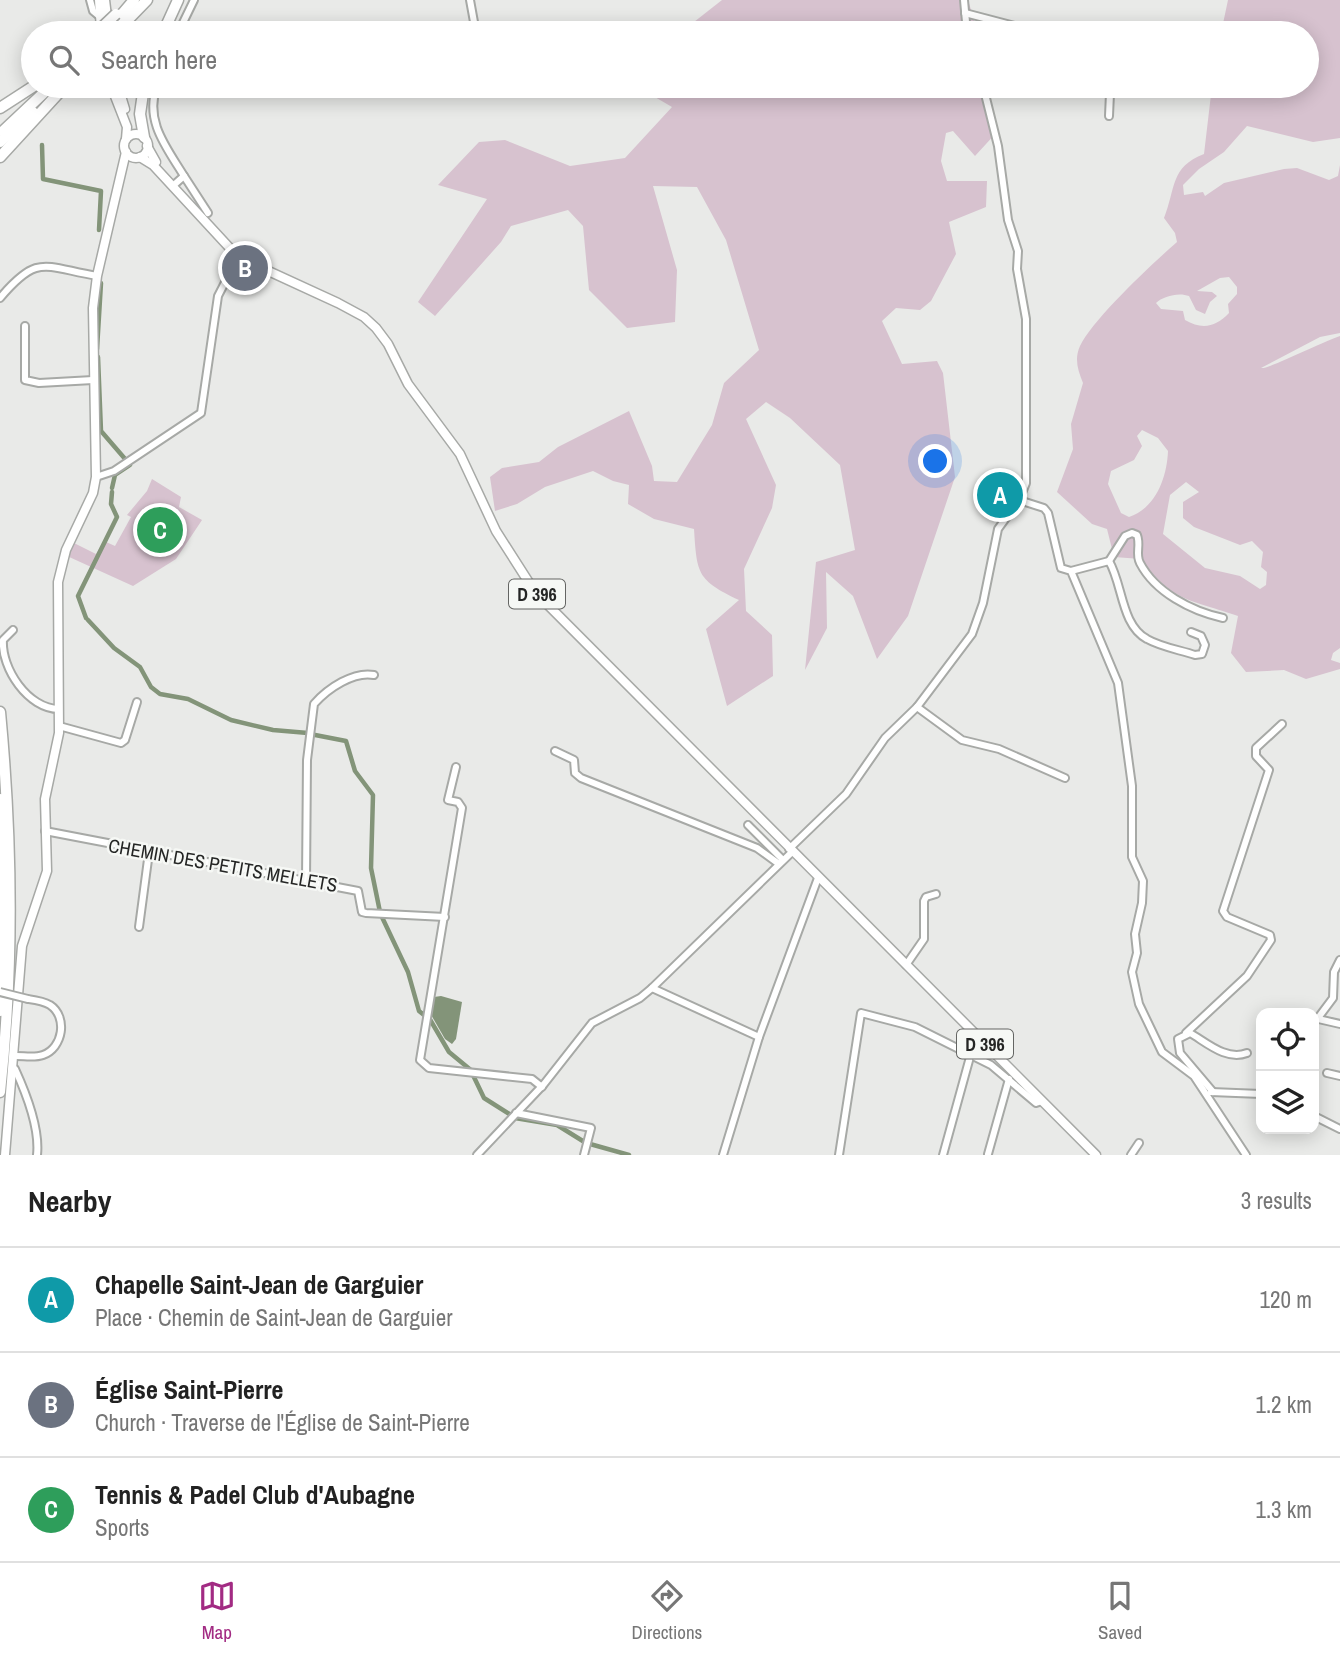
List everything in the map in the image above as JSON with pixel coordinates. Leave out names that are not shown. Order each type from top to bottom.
[{"type":"highway","points":[[117,21],[132,0]]},
{"type":"highway","points":[[121,21],[147,0]]},
{"type":"highway","points":[[168,21],[178,0]]},
{"type":"highway","points":[[0,108],[21,94]]},
{"type":"highway","points":[[0,134],[38,98]]},
{"type":"highway","points":[[0,142],[50,98]]},
{"type":"highway","points":[[0,158],[52,98]]},
{"type":"highway","points":[[142,98],[140,114],[143,139]]},
{"type":"highway","points":[[0,712],[9,812],[11,898],[10,973],[0,1092]]},
{"type":"highway","points":[[0,799],[4,886],[0,1010]]},
{"type":"main road","points":[[99,0],[99,16],[104,21]]},
{"type":"main road","points":[[105,0],[110,21]]},
{"type":"main road","points":[[5,1155],[15,1069],[23,946],[46,880],[45,799],[59,726],[58,582],[66,550],[93,493],[96,477],[92,323],[97,276],[126,152],[127,127],[116,98]]},
{"type":"main road","name":"D 396","points":[[122,98],[126,112],[152,158],[238,257],[338,303],[370,322],[388,344],[408,384],[460,454],[496,531],[535,592],[1096,1155]]},
{"type":"main road","points":[[121,180],[128,163],[138,157],[143,139],[126,139]]},
{"type":"main road","points":[[126,152],[138,157]]},
{"type":"main road","name":"D 396","points":[[138,157],[153,165],[204,215]]},
{"type":"street","points":[[90,0],[93,11],[99,16]]},
{"type":"street","points":[[184,21],[194,0]]},
{"type":"street","points":[[470,0],[474,21]]},
{"type":"street","points":[[964,0],[966,21]]},
{"type":"street","points":[[965,13],[995,21]]},
{"type":"street","points":[[155,98],[152,114],[159,135],[204,215]]},
{"type":"street","points":[[477,1155],[542,1087],[592,1023],[640,998],[652,988],[781,862],[846,793],[885,737],[917,707],[978,623],[998,529],[1019,500],[1026,482],[1026,319],[1017,269],[1018,251],[1008,220],[998,146],[986,98]]},
{"type":"street","points":[[1109,116],[1110,98]]},
{"type":"street","points":[[175,184],[184,176]]},
{"type":"street","points":[[96,477],[114,471],[201,413],[218,296],[238,257]]},
{"type":"street","points":[[0,298],[23,272],[34,267],[97,276]]},
{"type":"street","points":[[25,326],[25,380],[39,383],[93,380]]},
{"type":"street","points":[[1019,500],[1044,508],[1048,513],[1063,570],[1071,571],[1109,561],[1125,536],[1132,533],[1137,536],[1139,562],[1159,587],[1175,599],[1223,618]]},
{"type":"street","points":[[1109,561],[1137,631],[1148,640],[1195,655],[1202,654],[1205,645],[1200,636],[1191,632]]},
{"type":"street","points":[[1071,571],[1118,683],[1132,786],[1132,858],[1143,881],[1142,902],[1135,934],[1137,953],[1132,972],[1144,1018],[1162,1052],[1194,1076],[1209,1092],[1256,1094]]},
{"type":"street","points":[[13,630],[7,632],[3,640],[9,672],[41,706],[59,709]]},
{"type":"street","points":[[306,881],[307,760],[314,704],[361,673],[374,675]]},
{"type":"street","points":[[59,726],[121,743],[125,740],[137,702]]},
{"type":"street","points":[[917,707],[962,740],[999,749],[1065,778]]},
{"type":"street","points":[[1246,1155],[1209,1092],[1180,1053],[1178,1039],[1247,976],[1270,940],[1270,935],[1227,917],[1223,911],[1269,770],[1256,756],[1256,748],[1282,724]]},
{"type":"street","points":[[555,751],[574,760],[575,773],[581,778],[757,848],[781,862]]},
{"type":"street","points":[[456,767],[447,795],[448,800],[458,802],[462,808],[420,1060],[429,1068],[532,1079],[542,1087]]},
{"type":"street","points":[[748,825],[781,862]]},
{"type":"street","name":"CHEMIN DES PETITS MELLETS","points":[[45,831],[358,891],[362,912],[366,914],[444,917]]},
{"type":"street","points":[[139,927],[149,852]]},
{"type":"street","points":[[723,1155],[759,1037],[818,878]]},
{"type":"street","points":[[906,965],[924,939],[923,901],[936,894]]},
{"type":"street","points":[[1319,1014],[1333,998],[1334,972],[1340,960]]},
{"type":"street","points":[[652,988],[759,1037]]},
{"type":"street","points":[[0,992],[48,1004],[57,1013],[61,1024],[60,1037],[55,1047],[45,1055],[16,1056]]},
{"type":"street","points":[[839,1155],[861,1013],[915,1027],[970,1057],[991,1065],[1036,1103],[1042,1101]]},
{"type":"street","points":[[1319,1019],[1340,1024]]},
{"type":"street","points":[[1186,1033],[1218,1050],[1247,1053]]},
{"type":"street","points":[[943,1155],[970,1057]]},
{"type":"street","points":[[15,1069],[38,1144],[37,1155]]},
{"type":"street","points":[[1327,1073],[1340,1076]]},
{"type":"street","points":[[988,1154],[1009,1079]]},
{"type":"street","points":[[516,1113],[591,1128],[584,1155]]},
{"type":"street","points":[[1319,1118],[1340,1129]]},
{"type":"street","points":[[1131,1155],[1139,1143]]},
{"type":"shaded area","points":[[722,0],[968,0],[974,21],[695,21]]},
{"type":"shaded area","points":[[1228,0],[1340,0],[1340,138],[1313,142],[1247,126],[1224,152],[1199,169],[1183,185],[1184,195],[1203,192],[1205,196],[1224,183],[1284,169],[1297,168],[1329,180],[1338,176],[1340,165],[1340,333],[1320,337],[1261,368],[1274,365],[1340,336],[1340,648],[1333,653],[1331,660],[1340,663],[1340,669],[1306,679],[1284,670],[1246,672],[1231,653],[1238,616],[1196,603],[1174,592],[1163,584],[1141,559],[1114,557],[1107,529],[1092,524],[1057,492],[1073,449],[1071,424],[1083,383],[1077,360],[1080,346],[1110,307],[1177,242],[1175,233],[1164,218],[1180,172],[1193,159],[1204,154],[1211,98],[1319,98],[1319,21],[1224,21]],"holes":[[[1229,277],[1237,287],[1237,294],[1228,304],[1229,313],[1208,326],[1191,323],[1185,320],[1183,311],[1161,309],[1156,303],[1171,295],[1181,294],[1189,296],[1196,310],[1205,314],[1210,302],[1217,296],[1212,292],[1197,291],[1220,278]],[[1142,430],[1158,438],[1168,451],[1167,461],[1162,481],[1153,499],[1146,507],[1129,517],[1121,513],[1108,484],[1111,471],[1134,460],[1142,446],[1137,436]],[[1186,482],[1199,492],[1183,502],[1183,518],[1194,527],[1240,545],[1252,541],[1263,552],[1261,567],[1267,572],[1266,585],[1260,589],[1240,576],[1205,568],[1163,534],[1170,495]]]},
{"type":"shaded area","points":[[657,98],[990,98],[997,132],[975,156],[953,131],[946,133],[941,161],[947,181],[987,181],[986,207],[949,222],[956,254],[931,301],[920,310],[896,308],[882,321],[902,364],[937,361],[943,373],[955,477],[908,616],[877,659],[853,596],[826,572],[827,628],[805,670],[816,562],[855,550],[840,465],[790,418],[766,402],[746,419],[776,485],[772,508],[744,569],[746,611],[772,635],[773,676],[727,706],[706,629],[739,600],[715,587],[702,574],[696,556],[694,529],[654,519],[628,504],[629,485],[593,471],[545,487],[517,504],[495,511],[490,477],[502,468],[539,462],[558,447],[629,411],[652,466],[654,481],[677,482],[712,425],[724,383],[759,350],[726,240],[697,187],[653,186],[677,270],[675,322],[627,328],[589,290],[583,226],[568,210],[511,226],[501,242],[435,316],[418,302],[487,199],[438,185],[479,142],[505,140],[570,166],[625,158],[672,107]]},
{"type":"shaded area","points":[[152,479],[181,497],[179,507],[202,520],[176,559],[133,586],[67,556],[74,543],[96,554],[104,541],[115,546],[131,517],[127,515],[147,491]]},
{"type":"shaded area","points":[[441,996],[462,1002],[456,1039],[452,1044],[445,1039],[430,1013],[434,997]]},
{"type":"waterway","points":[[42,145],[43,179],[101,191],[99,230]]},
{"type":"waterway","points":[[97,349],[101,283]]},
{"type":"waterway","points":[[98,357],[101,431],[126,460]]},
{"type":"waterway","points":[[112,488],[115,475],[130,465]]},
{"type":"waterway","points":[[86,618],[78,596],[117,517],[111,504],[112,492]]},
{"type":"waterway","points":[[88,620],[114,648],[140,667],[151,687],[160,694],[188,699],[231,720],[273,730],[308,733]]},
{"type":"waterway","points":[[310,734],[346,741],[355,771],[373,795],[371,868],[380,912]]},
{"type":"waterway","points":[[381,915],[408,972],[419,1011],[424,1015]]},
{"type":"waterway","points":[[428,1016],[449,1052],[472,1071]]},
{"type":"waterway","points":[[472,1073],[484,1098],[511,1115]]},
{"type":"waterway","points":[[515,1118],[557,1125],[586,1143]]},
{"type":"waterway","points":[[590,1144],[629,1155]]},
{"type":"place","name":"Église Saint-Pierre","points":[[245,268]]},
{"type":"place","name":"Chapelle Saint-Jean de Garguier","points":[[1000,495]]},
{"type":"place","name":"Tennis & Padel Club d'Aubagne","points":[[160,530]]}]
